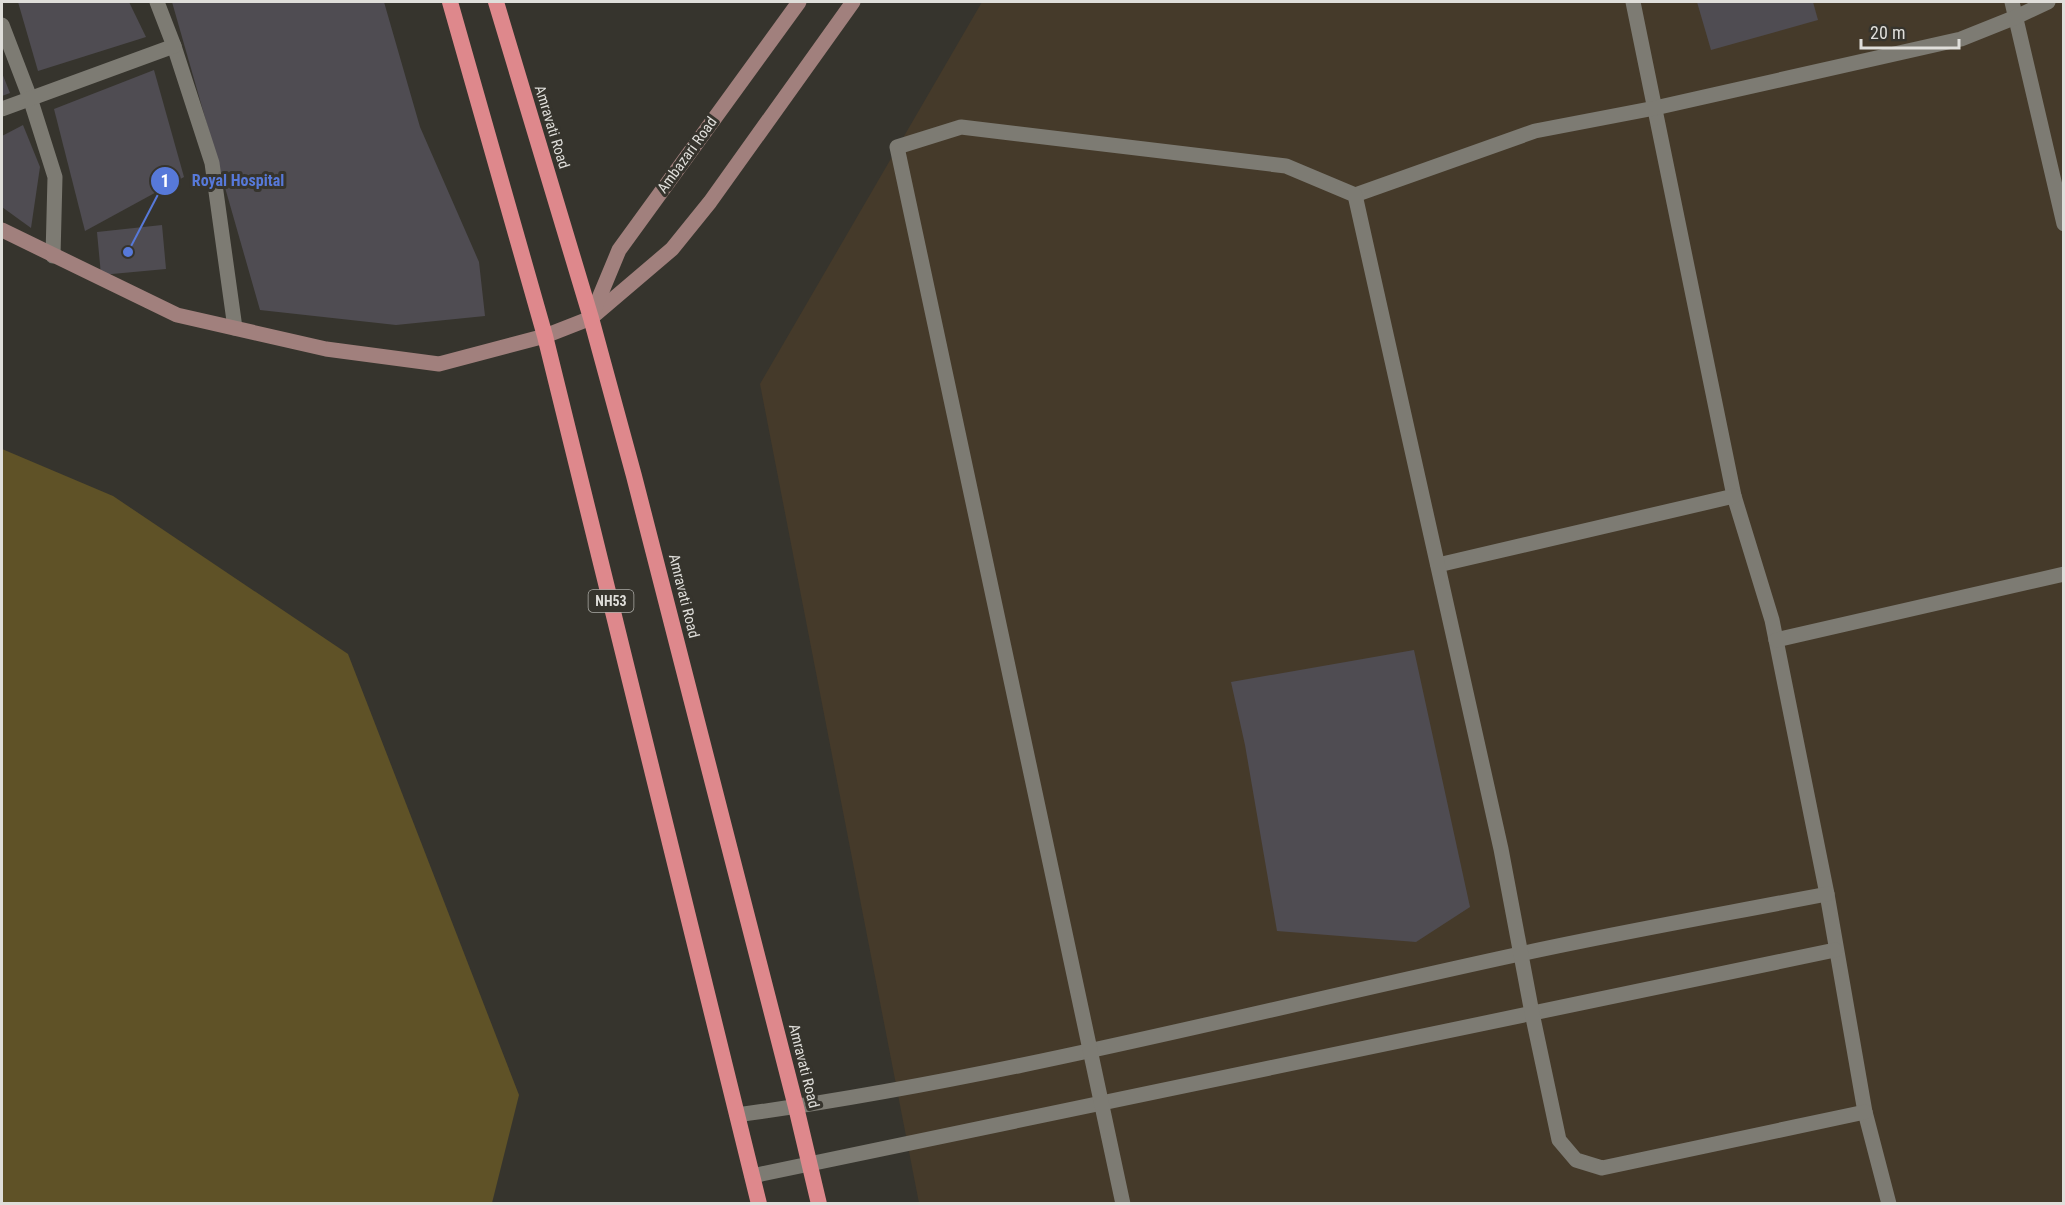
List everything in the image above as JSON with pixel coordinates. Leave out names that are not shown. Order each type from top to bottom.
[{"type":"highway","name":"NH53","points":[[450,2],[545,336],[759,1203]]},
{"type":"highway","name":"Amravati Road","points":[[496,2],[591,318],[634,476],[819,1203]]},
{"type":"main road","name":"Ambazari Road","points":[[591,318],[619,250],[799,2]]},
{"type":"main road","points":[[2,230],[177,315],[326,349],[439,364],[545,336],[591,318],[672,249],[710,202],[854,2]]},
{"type":"street","points":[[157,2],[174,46],[212,163],[235,328]]},
{"type":"street","points":[[1633,2],[1734,496],[1772,620],[1827,894],[1865,1112],[1889,1203]]},
{"type":"street","points":[[2012,2],[2064,224]]},
{"type":"street","points":[[1123,1203],[897,147],[961,127],[1286,166],[1355,195],[1535,131],[1655,108],[1961,39],[2048,2]]},
{"type":"street","points":[[2,25],[30,98],[55,177],[53,256]]},
{"type":"street","points":[[2,109],[174,46]]},
{"type":"street","points":[[1355,195],[1501,849],[1559,1140],[1576,1160],[1602,1168],[1865,1112]]},
{"type":"street","points":[[1438,566],[1734,496]]},
{"type":"street","points":[[1776,640],[2064,574]]},
{"type":"street","points":[[737,1115],[796,1107],[1091,1050],[1522,953],[1827,894]]},
{"type":"street","points":[[752,1176],[1835,950]]},
{"type":"shaded area","points":[[982,2],[2063,2],[2063,1203],[919,1203],[760,384]]},
{"type":"shaded area","points":[[2,449],[113,496],[348,654],[519,1095],[492,1203],[2,1203]]},
{"type":"building","points":[[18,2],[129,2],[146,37],[38,71]]},
{"type":"building","points":[[172,2],[384,2],[420,127],[479,262],[485,316],[396,325],[260,310]]},
{"type":"building","points":[[1697,2],[1813,2],[1818,20],[1711,50]]},
{"type":"building","points":[[154,70],[184,177],[85,231],[54,109]]},
{"type":"building","points":[[2,73],[10,93],[2,96]]},
{"type":"building","points":[[23,125],[40,167],[31,228],[2,207],[2,136]]},
{"type":"building","points":[[162,225],[166,269],[101,275],[97,232]]},
{"type":"building","points":[[1414,650],[1470,907],[1416,942],[1277,931],[1245,745],[1231,682]]},
{"type":"place","name":"Royal Hospital","points":[[128,252]]}]
